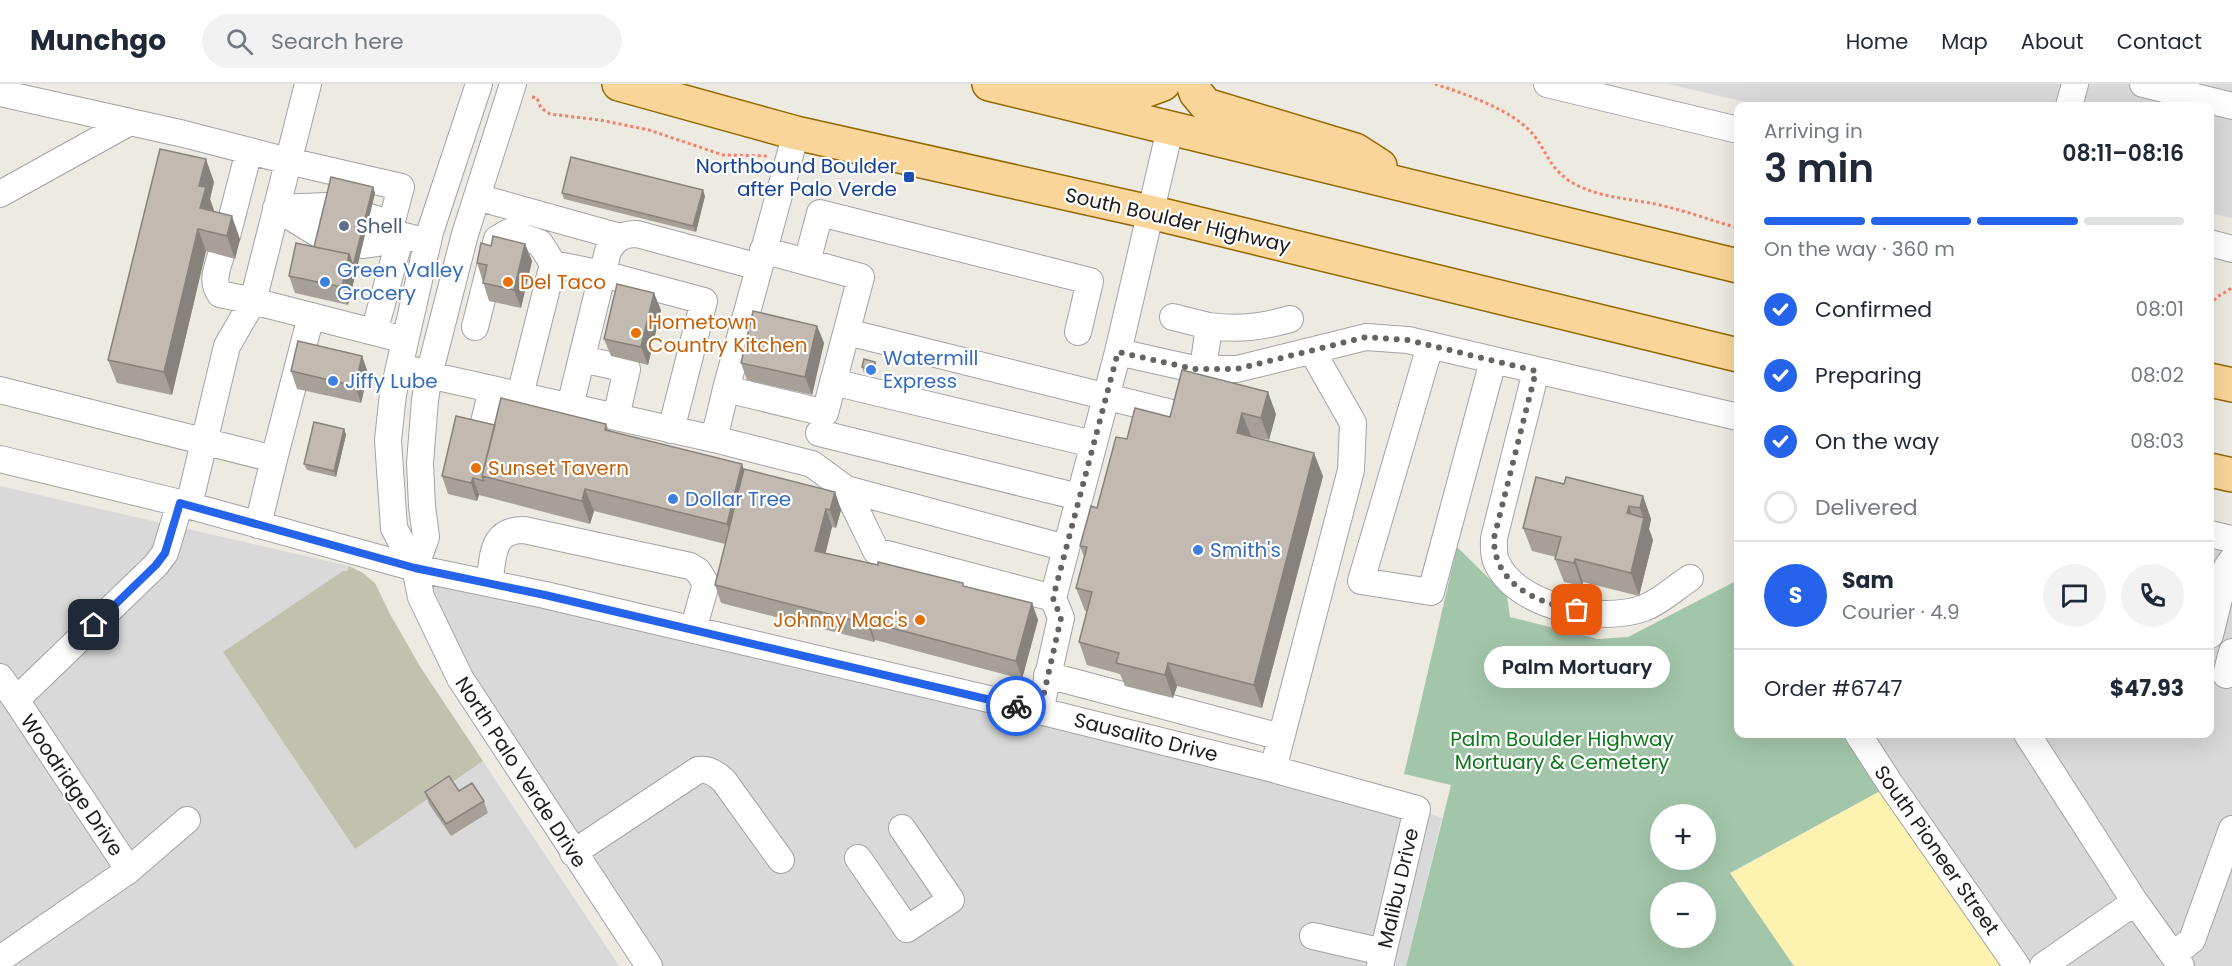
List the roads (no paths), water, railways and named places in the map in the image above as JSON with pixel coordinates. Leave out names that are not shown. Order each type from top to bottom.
[{"type":"main road","name":"South Boulder Highway","points":[[618,84],[792,146],[1150,212],[1734,354]]},
{"type":"main road","points":[[989,84],[1734,265]]},
{"type":"main road","points":[[1073,84],[1144,91],[1163,84]]},
{"type":"main road","points":[[1193,84],[1196,93],[1206,105],[1355,150],[1411,187]]},
{"type":"main road","points":[[2214,381],[2232,385]]},
{"type":"main road","points":[[2214,471],[2232,475]]},
{"type":"street","name":"Woodridge Drive","points":[[16,700],[156,565],[165,553],[185,504],[227,345],[253,300],[308,84]]},
{"type":"street","name":"North Palo Verde Drive","points":[[478,84],[428,242],[393,394],[388,440],[394,528],[415,568],[421,597],[460,678],[649,966]]},
{"type":"street","points":[[415,568],[426,537],[420,463],[424,400],[429,375],[465,234],[513,84]]},
{"type":"street","points":[[1547,84],[1734,129]]},
{"type":"street","points":[[2070,102],[2074,84]]},
{"type":"street","points":[[2143,84],[2232,106]]},
{"type":"street","points":[[0,93],[401,188],[395,233],[374,332]]},
{"type":"street","points":[[0,194],[130,122]]},
{"type":"street","points":[[1040,711],[1061,618],[1053,598],[1118,352],[1170,129]]},
{"type":"street","points":[[714,439],[792,146]]},
{"type":"street","points":[[249,151],[214,281],[220,294],[253,300],[405,340]]},
{"type":"street","points":[[477,197],[620,237],[637,234],[761,258],[807,262],[861,278],[812,464]]},
{"type":"street","points":[[276,208],[327,206]]},
{"type":"street","points":[[276,208],[320,235]]},
{"type":"street","points":[[807,262],[820,213],[1090,281],[1078,332]]},
{"type":"street","points":[[369,217],[379,220],[395,233],[428,242]]},
{"type":"street","points":[[475,327],[497,239],[509,232],[540,243],[553,264],[520,395]]},
{"type":"street","points":[[362,245],[377,243],[395,233]]},
{"type":"street","points":[[570,406],[608,251],[620,237]]},
{"type":"street","points":[[2214,244],[2232,249]]},
{"type":"street","points":[[553,264],[603,274],[704,301],[671,430]]},
{"type":"street","points":[[258,525],[311,315]]},
{"type":"street","points":[[1173,317],[1226,328],[1255,328],[1290,319]]},
{"type":"street","points":[[1203,369],[1209,326]]},
{"type":"street","points":[[847,332],[1172,413]]},
{"type":"street","points":[[1118,352],[1194,369],[1237,369],[1366,337],[1408,340],[1734,416]]},
{"type":"street","points":[[1430,346],[1361,581],[1431,592],[1493,361]]},
{"type":"street","points":[[1273,769],[1351,470],[1353,423],[1312,351]]},
{"type":"street","points":[[582,359],[627,369],[616,417]]},
{"type":"street","points":[[399,365],[429,375],[714,439],[812,464],[846,489],[1066,548]]},
{"type":"street","points":[[1536,371],[1494,538],[1496,561],[1504,573],[1527,594],[1561,608],[1619,614],[1645,608],[1690,578]]},
{"type":"street","points":[[833,382],[1093,444]]},
{"type":"street","points":[[482,431],[492,389]]},
{"type":"street","points":[[726,389],[822,423],[1079,497]]},
{"type":"street","points":[[0,390],[274,459]]},
{"type":"street","name":"Sausalito Drive","points":[[0,459],[185,504],[415,568],[489,583],[1040,711],[1273,769],[1417,809]]},
{"type":"street","points":[[846,489],[876,551],[1053,598]]},
{"type":"street","points":[[489,583],[497,540],[508,532],[516,530],[690,566],[698,571],[706,584],[693,630]]},
{"type":"street","points":[[2214,535],[2232,539]]},
{"type":"street","points":[[2214,619],[2227,567],[2232,560]]},
{"type":"street","points":[[1047,675],[1281,738]]},
{"type":"street","name":"Woodridge Drive","points":[[0,677],[129,870]]},
{"type":"street","name":"South Pioneer Street","points":[[1861,738],[2018,966]]},
{"type":"street","points":[[2030,738],[2135,902],[2177,960],[2192,940],[2232,829]]},
{"type":"street","points":[[573,853],[698,771],[705,769],[718,775],[724,781],[781,861]]},
{"type":"street","name":"Malibu Drive","points":[[1382,959],[1417,809]]},
{"type":"street","name":"Woodridge Drive","points":[[0,959],[129,870],[188,820]]},
{"type":"street","points":[[858,858],[907,929],[951,900],[902,828]]},
{"type":"street","points":[[2043,966],[2135,902]]},
{"type":"street","points":[[1313,936],[1382,959]]},
{"type":"place","name":"Northbound Boulder after Palo Verde","points":[[909,177]]},
{"type":"place","name":"Shell","points":[[344,226]]},
{"type":"place","name":"Green Valley Grocery","points":[[325,282]]},
{"type":"place","name":"Del Taco","points":[[508,282]]},
{"type":"place","name":"Hometown Country Kitchen","points":[[636,333]]},
{"type":"place","name":"Watermill Express","points":[[871,370]]},
{"type":"place","name":"Jiffy Lube","points":[[333,381]]},
{"type":"place","name":"Sunset Tavern","points":[[476,468]]},
{"type":"place","name":"Dollar Tree","points":[[673,499]]},
{"type":"place","name":"Smith's","points":[[1198,550]]},
{"type":"place","name":"Palm Mortuary","points":[[1577,610]]},
{"type":"place","name":"Johnny Mac's","points":[[920,620]]},
{"type":"park label","name":"Palm Boulder Highway Mortuary & Cemetery","points":[[1562,750]]}]
